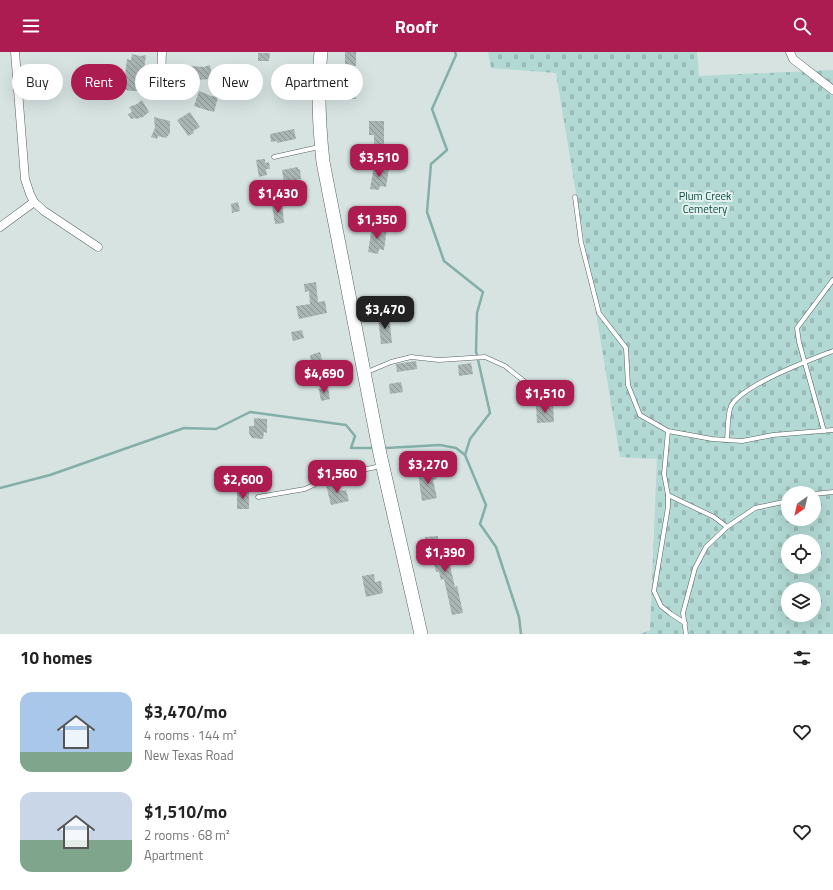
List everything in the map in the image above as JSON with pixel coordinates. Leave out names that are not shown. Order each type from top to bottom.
[{"type":"main road","points":[[321,52],[318,82],[319,124],[323,162],[383,466],[420,634]]},
{"type":"street","points":[[15,52],[25,179],[30,194],[34,202],[44,212],[98,247]]},
{"type":"street","points":[[161,64],[162,52]]},
{"type":"street","points":[[790,52],[793,59],[833,90]]},
{"type":"street","points":[[0,227],[34,202]]},
{"type":"lane","points":[[274,157],[321,146]]},
{"type":"lane","points":[[575,197],[581,242],[599,313],[626,348],[628,385],[640,415],[668,431],[712,439],[742,441],[773,434],[833,430]]},
{"type":"lane","points":[[824,431],[796,328],[833,280]]},
{"type":"lane","points":[[727,440],[729,414],[736,399],[768,379],[804,362],[833,351]]},
{"type":"lane","points":[[364,373],[391,362],[411,357],[439,360],[485,357],[505,366],[534,389]]},
{"type":"lane","points":[[668,431],[664,474],[668,495],[654,590],[661,606],[685,623]]},
{"type":"lane","points":[[258,497],[287,493],[305,488],[324,480],[383,466]]},
{"type":"lane","points":[[821,493],[833,492]]},
{"type":"lane","points":[[668,495],[714,517],[727,527]]},
{"type":"lane","points":[[686,634],[683,613],[695,568],[706,547],[727,527],[755,508],[781,502]]},
{"type":"green space","name":"Plum Creek Cemetery","points":[[488,52],[697,52],[699,76],[833,70],[833,634],[640,634],[650,630],[657,459],[620,457],[556,73],[491,68]]},
{"type":"building","points":[[345,52],[356,52],[356,64],[345,64]]},
{"type":"building","points":[[258,53],[270,53],[269,61],[258,61]]},
{"type":"building","points":[[132,54],[140,56],[146,55],[145,64],[135,64],[135,91],[127,90],[127,59],[131,60]]},
{"type":"building","points":[[208,66],[208,79],[200,80],[200,67]]},
{"type":"building","points":[[200,91],[208,95],[208,100],[217,100],[214,112],[194,106],[196,100],[200,100]]},
{"type":"building","points":[[142,100],[149,112],[143,117],[131,119],[128,114],[132,112],[129,107]]},
{"type":"building","points":[[190,112],[200,127],[188,136],[177,120]]},
{"type":"building","points":[[154,117],[170,121],[170,133],[166,138],[158,136],[157,139],[151,137],[155,128]]},
{"type":"building","points":[[369,121],[384,121],[384,144],[374,144],[374,135],[369,135]]},
{"type":"building","points":[[294,129],[296,139],[277,143],[277,141],[271,142],[270,134]]},
{"type":"building","points":[[265,159],[265,163],[269,162],[270,169],[266,169],[267,175],[259,177],[256,160]]},
{"type":"building","points":[[374,166],[389,168],[386,187],[380,186],[379,190],[370,189]]},
{"type":"building","points":[[298,167],[298,169],[300,169],[301,179],[284,183],[282,170]]},
{"type":"building","points":[[238,202],[240,211],[232,213],[231,204]]},
{"type":"building","points":[[282,203],[284,223],[275,224],[272,205]]},
{"type":"building","points":[[372,226],[387,228],[384,250],[379,249],[378,254],[368,252]]},
{"type":"building","points":[[316,282],[318,302],[325,301],[327,313],[299,319],[296,306],[310,304],[309,291],[305,292],[304,284]]},
{"type":"building","points":[[389,316],[392,343],[381,344],[378,317]]},
{"type":"building","points":[[302,330],[304,338],[293,341],[291,332]]},
{"type":"building","points":[[320,352],[324,366],[308,371],[306,362],[311,361],[310,355]]},
{"type":"building","points":[[416,361],[417,369],[397,372],[396,364]]},
{"type":"building","points":[[471,363],[473,374],[459,376],[458,365]]},
{"type":"building","points":[[313,375],[315,384],[303,386],[301,378]]},
{"type":"building","points":[[401,382],[403,392],[390,394],[389,384]]},
{"type":"building","points":[[328,388],[330,399],[321,401],[319,389]]},
{"type":"building","points":[[553,404],[554,422],[537,423],[536,405]]},
{"type":"building","points":[[254,418],[267,419],[267,433],[264,432],[263,439],[252,438],[249,433],[249,426],[254,426]]},
{"type":"building","points":[[440,458],[442,468],[430,471],[428,461]]},
{"type":"building","points":[[435,470],[437,479],[433,480],[437,498],[422,501],[418,473]]},
{"type":"building","points":[[338,482],[340,491],[346,490],[349,501],[331,505],[326,485]]},
{"type":"building","points":[[237,490],[249,490],[249,509],[237,509]]},
{"type":"building","points":[[438,536],[442,558],[450,556],[452,566],[450,566],[455,587],[457,586],[463,613],[452,615],[444,579],[441,580],[439,572],[436,572],[431,552],[427,553],[425,537]]},
{"type":"building","points":[[374,574],[375,582],[381,581],[383,593],[366,597],[362,576]]},
{"type":"waterway","points":[[455,52],[456,55],[432,109],[447,150],[431,164],[427,212],[444,261],[483,292],[477,313],[476,351],[490,413],[470,439],[465,455]]},
{"type":"waterway","points":[[0,488],[50,475],[184,428],[216,429],[250,412],[346,425],[355,436],[351,448],[373,448]]},
{"type":"waterway","points":[[386,448],[440,445],[456,448],[465,455],[486,505],[480,524],[496,547],[519,617],[521,634]]}]
